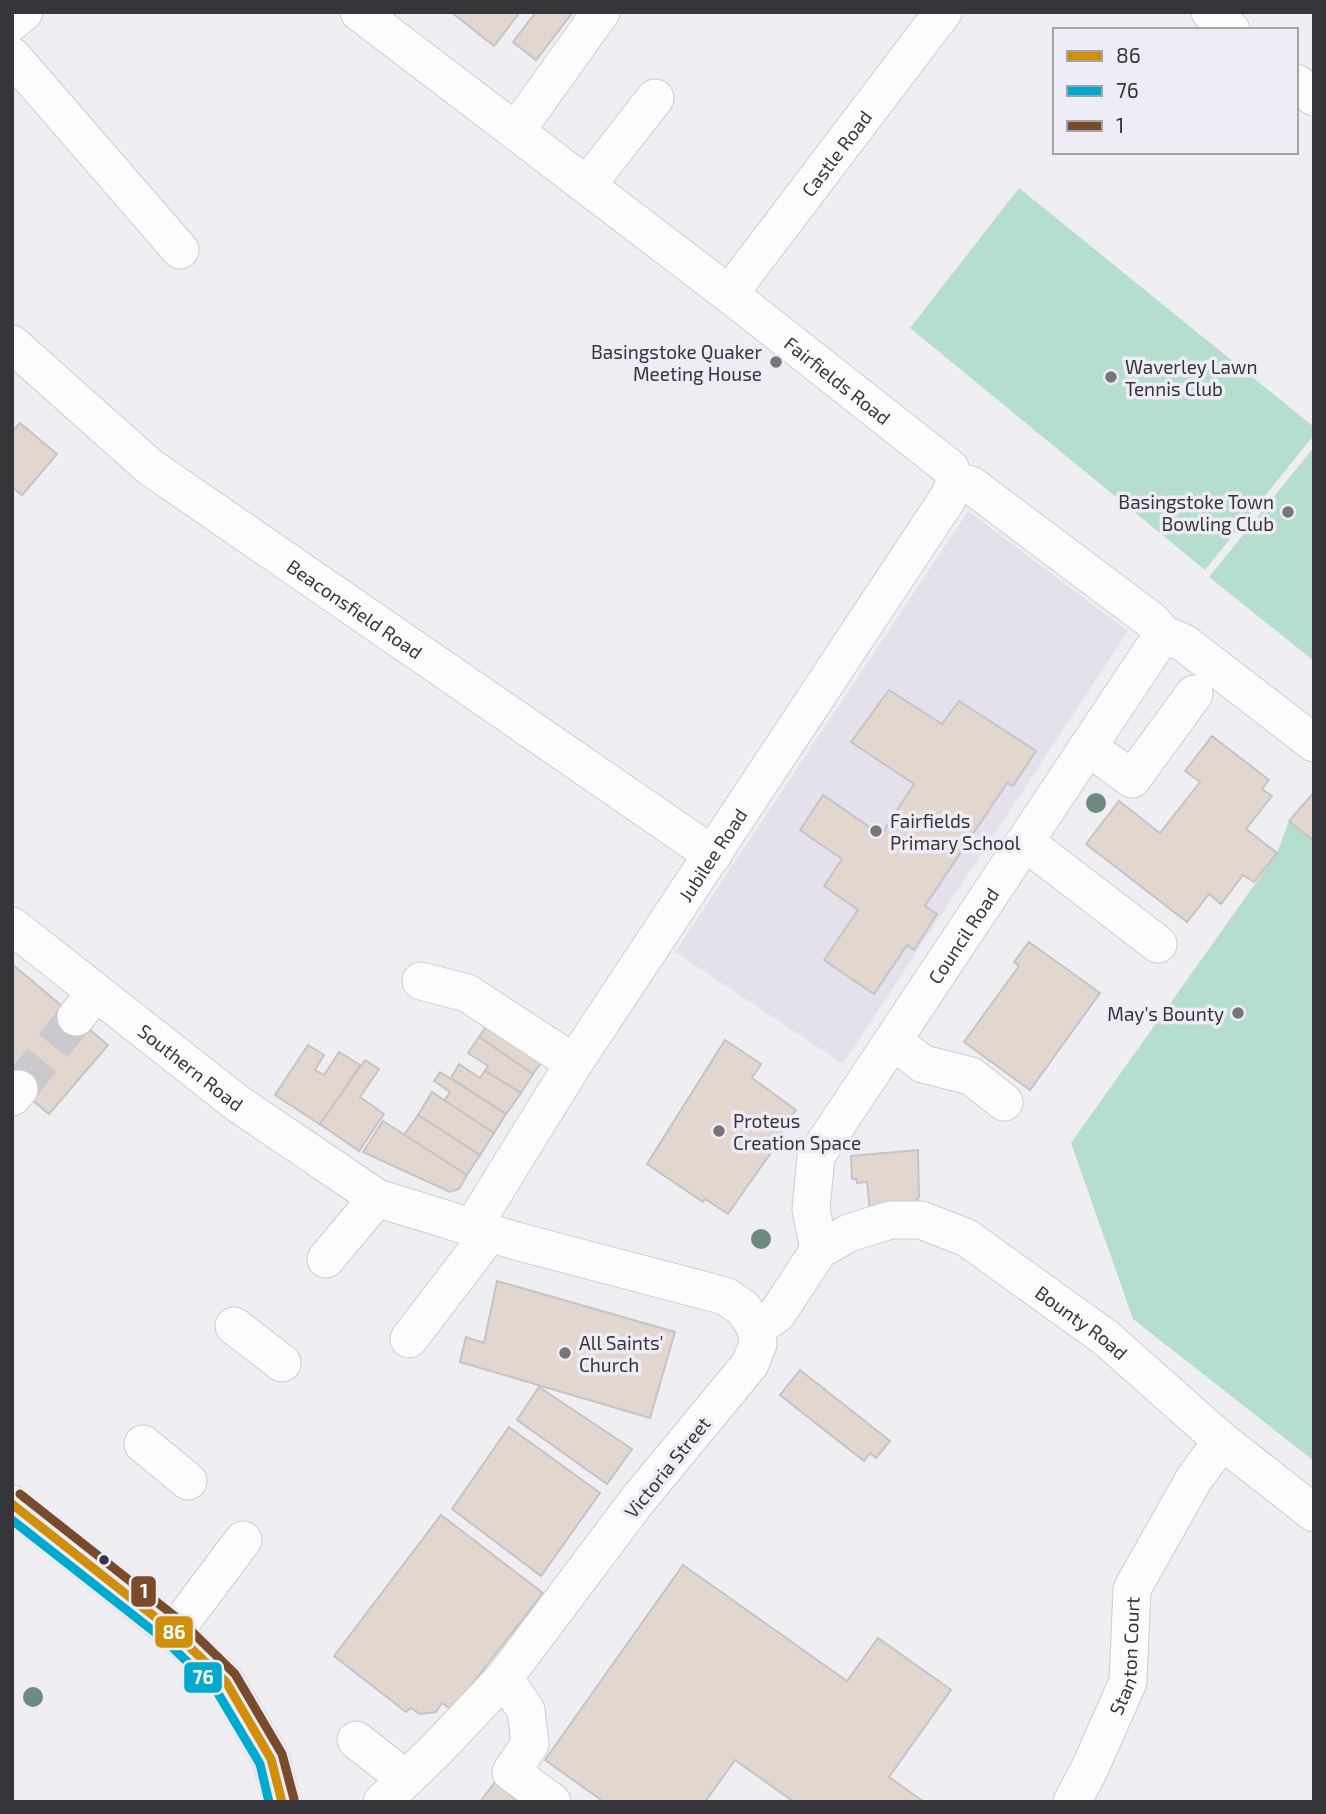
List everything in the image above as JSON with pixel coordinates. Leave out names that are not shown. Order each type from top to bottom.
[{"type":"street","points":[[12,22],[24,12]]},
{"type":"street","name":"Fairfields Road","points":[[359,12],[729,294],[950,468],[956,482],[971,485],[1152,621],[1163,634],[1184,643],[1314,743]]},
{"type":"street","points":[[516,131],[601,12]]},
{"type":"street","name":"Castle Road","points":[[729,294],[943,12]]},
{"type":"street","points":[[1210,12],[1229,28]]},
{"type":"street","points":[[12,56],[180,250]]},
{"type":"street","points":[[1298,85],[1314,97]]},
{"type":"street","points":[[587,185],[655,98]]},
{"type":"street","name":"Beaconsfield Road","points":[[12,344],[150,467],[713,855]]},
{"type":"street","name":"Jubilee Road","points":[[481,1231],[574,1063],[956,482]]},
{"type":"street","name":"Council Road","points":[[819,1250],[811,1209],[816,1156],[1163,634]]},
{"type":"street","points":[[1088,747],[1132,779],[1194,694]]},
{"type":"street","points":[[1025,842],[1158,944]]},
{"type":"street","name":"Southern Road","points":[[12,926],[86,1005],[377,1198],[481,1231],[715,1293],[743,1308],[756,1328]]},
{"type":"street","points":[[421,981],[467,993],[574,1063]]},
{"type":"street","points":[[893,1041],[923,1063],[971,1076],[1004,1102]]},
{"type":"street","points":[[326,1259],[377,1198]]},
{"type":"street","name":"Bounty Road","points":[[819,1250],[849,1233],[891,1220],[921,1220],[967,1238],[1106,1338],[1222,1441],[1314,1513]]},
{"type":"street","points":[[409,1339],[481,1231]]},
{"type":"street","points":[[756,1328],[777,1314],[819,1250]]},
{"type":"street","points":[[234,1326],[282,1363]]},
{"type":"street","name":"Victoria Street","points":[[392,1795],[504,1678],[637,1501],[750,1364],[758,1344],[756,1328]]},
{"type":"street","name":"Stanton Court","points":[[1072,1802],[1128,1682],[1132,1589],[1180,1502],[1222,1441]]},
{"type":"street","points":[[143,1444],[188,1481]]},
{"type":"street","points":[[12,1504],[201,1655],[245,1710],[271,1759],[282,1802]]},
{"type":"street","points":[[174,1632],[243,1540]]},
{"type":"street","points":[[504,1678],[526,1710],[530,1744],[511,1772],[552,1802]]},
{"type":"street","points":[[356,1740],[392,1795]]},
{"type":"shaded area","name":"Fairfields Primary School","points":[[968,511],[1128,631],[843,1064],[675,952]]},
{"type":"green space","name":"Waverley Lawn Tennis Club","points":[[1019,188],[1314,427],[1314,435],[1205,570],[910,328]]},
{"type":"green space","name":"Basingstoke Town Bowling Club","points":[[1314,447],[1314,661],[1209,577]]},
{"type":"green space","name":"May's Bounty","points":[[1314,792],[1314,1461],[1133,1319],[1071,1143],[1277,853],[1289,821]]},
{"type":"building","points":[[451,12],[520,12],[494,46]]},
{"type":"building","points":[[536,12],[573,12],[536,60],[513,42]]},
{"type":"building","points":[[20,423],[57,454],[22,495],[12,487],[12,432]]},
{"type":"building","name":"Fairfields Primary School","points":[[889,690],[942,724],[959,701],[1036,751],[1013,786],[1007,783],[925,906],[937,914],[914,950],[907,945],[874,994],[824,960],[858,910],[824,886],[842,859],[800,830],[823,795],[881,835],[914,784],[851,742]]},
{"type":"building","points":[[1212,736],[1269,780],[1262,789],[1272,796],[1246,829],[1277,853],[1254,882],[1243,875],[1221,904],[1209,894],[1187,922],[1086,844],[1119,801],[1160,833],[1200,782],[1185,771]]},
{"type":"building","points":[[1314,792],[1314,841],[1289,821]]},
{"type":"building","points":[[1029,942],[1100,993],[1030,1090],[964,1042],[1019,966],[1014,962]]},
{"type":"building","points":[[12,964],[108,1045],[49,1114],[12,1083]]},
{"type":"building","points":[[487,1025],[545,1057],[533,1074],[479,1037]]},
{"type":"building","points":[[479,1037],[533,1074],[521,1093],[485,1071],[488,1066],[468,1053]]},
{"type":"building","points":[[725,1040],[761,1064],[752,1078],[796,1110],[781,1132],[784,1134],[728,1214],[705,1199],[703,1202],[647,1164]]},
{"type":"building","points":[[308,1045],[324,1055],[315,1070],[324,1075],[339,1052],[360,1065],[321,1125],[275,1095]]},
{"type":"building","points":[[365,1060],[379,1069],[360,1097],[384,1114],[359,1151],[320,1124]]},
{"type":"building","points":[[459,1064],[480,1078],[485,1071],[521,1093],[506,1114],[451,1078]]},
{"type":"building","points":[[440,1072],[506,1114],[494,1133],[444,1101],[450,1092],[434,1081]]},
{"type":"building","points":[[432,1092],[494,1133],[480,1155],[418,1115]]},
{"type":"building","points":[[418,1115],[480,1155],[467,1175],[404,1135]]},
{"type":"building","points":[[383,1121],[467,1175],[459,1189],[450,1192],[363,1152]]},
{"type":"building","points":[[918,1150],[919,1197],[911,1208],[870,1211],[867,1182],[857,1183],[856,1179],[852,1179],[851,1156]]},
{"type":"building","name":"All Saints' Church","points":[[497,1281],[675,1332],[650,1418],[460,1362],[466,1337],[484,1343]]},
{"type":"building","points":[[800,1370],[890,1441],[876,1458],[870,1453],[864,1461],[780,1395]]},
{"type":"building","points":[[539,1387],[632,1449],[607,1484],[517,1420]]},
{"type":"building","points":[[509,1427],[600,1493],[541,1576],[452,1509]]},
{"type":"building","points":[[441,1515],[543,1593],[452,1710],[442,1703],[436,1712],[420,1714],[411,1708],[406,1712],[334,1656]]},
{"type":"building","points":[[683,1565],[847,1681],[878,1638],[951,1690],[889,1777],[924,1802],[794,1802],[735,1760],[705,1802],[604,1802],[545,1760]]},
{"type":"building","points":[[495,1782],[519,1802],[480,1802]]},
{"type":"tunnel","points":[[19,1089],[76,1017]]},
{"type":"transit line","name":"1","points":[[20,1494],[182,1622],[235,1674],[282,1754],[294,1799]]},
{"type":"transit line","name":"86","points":[[12,1504],[174,1632],[226,1682],[271,1759],[282,1802]]},
{"type":"transit line","name":"76","points":[[12,1520],[166,1641],[216,1690],[260,1764],[269,1802]]},
{"type":"place","name":"Basingstoke Quaker Meeting House","points":[[776,362]]},
{"type":"place","name":"Waverley Lawn Tennis Club","points":[[1111,377]]},
{"type":"place","name":"Basingstoke Town Bowling Club","points":[[1288,512]]},
{"type":"place","name":"Fairfields Primary School","points":[[876,831]]},
{"type":"place","name":"May's Bounty","points":[[1238,1013]]},
{"type":"place","name":"Proteus Creation Space","points":[[719,1131]]},
{"type":"place","name":"All Saints' Church","points":[[565,1353]]}]
